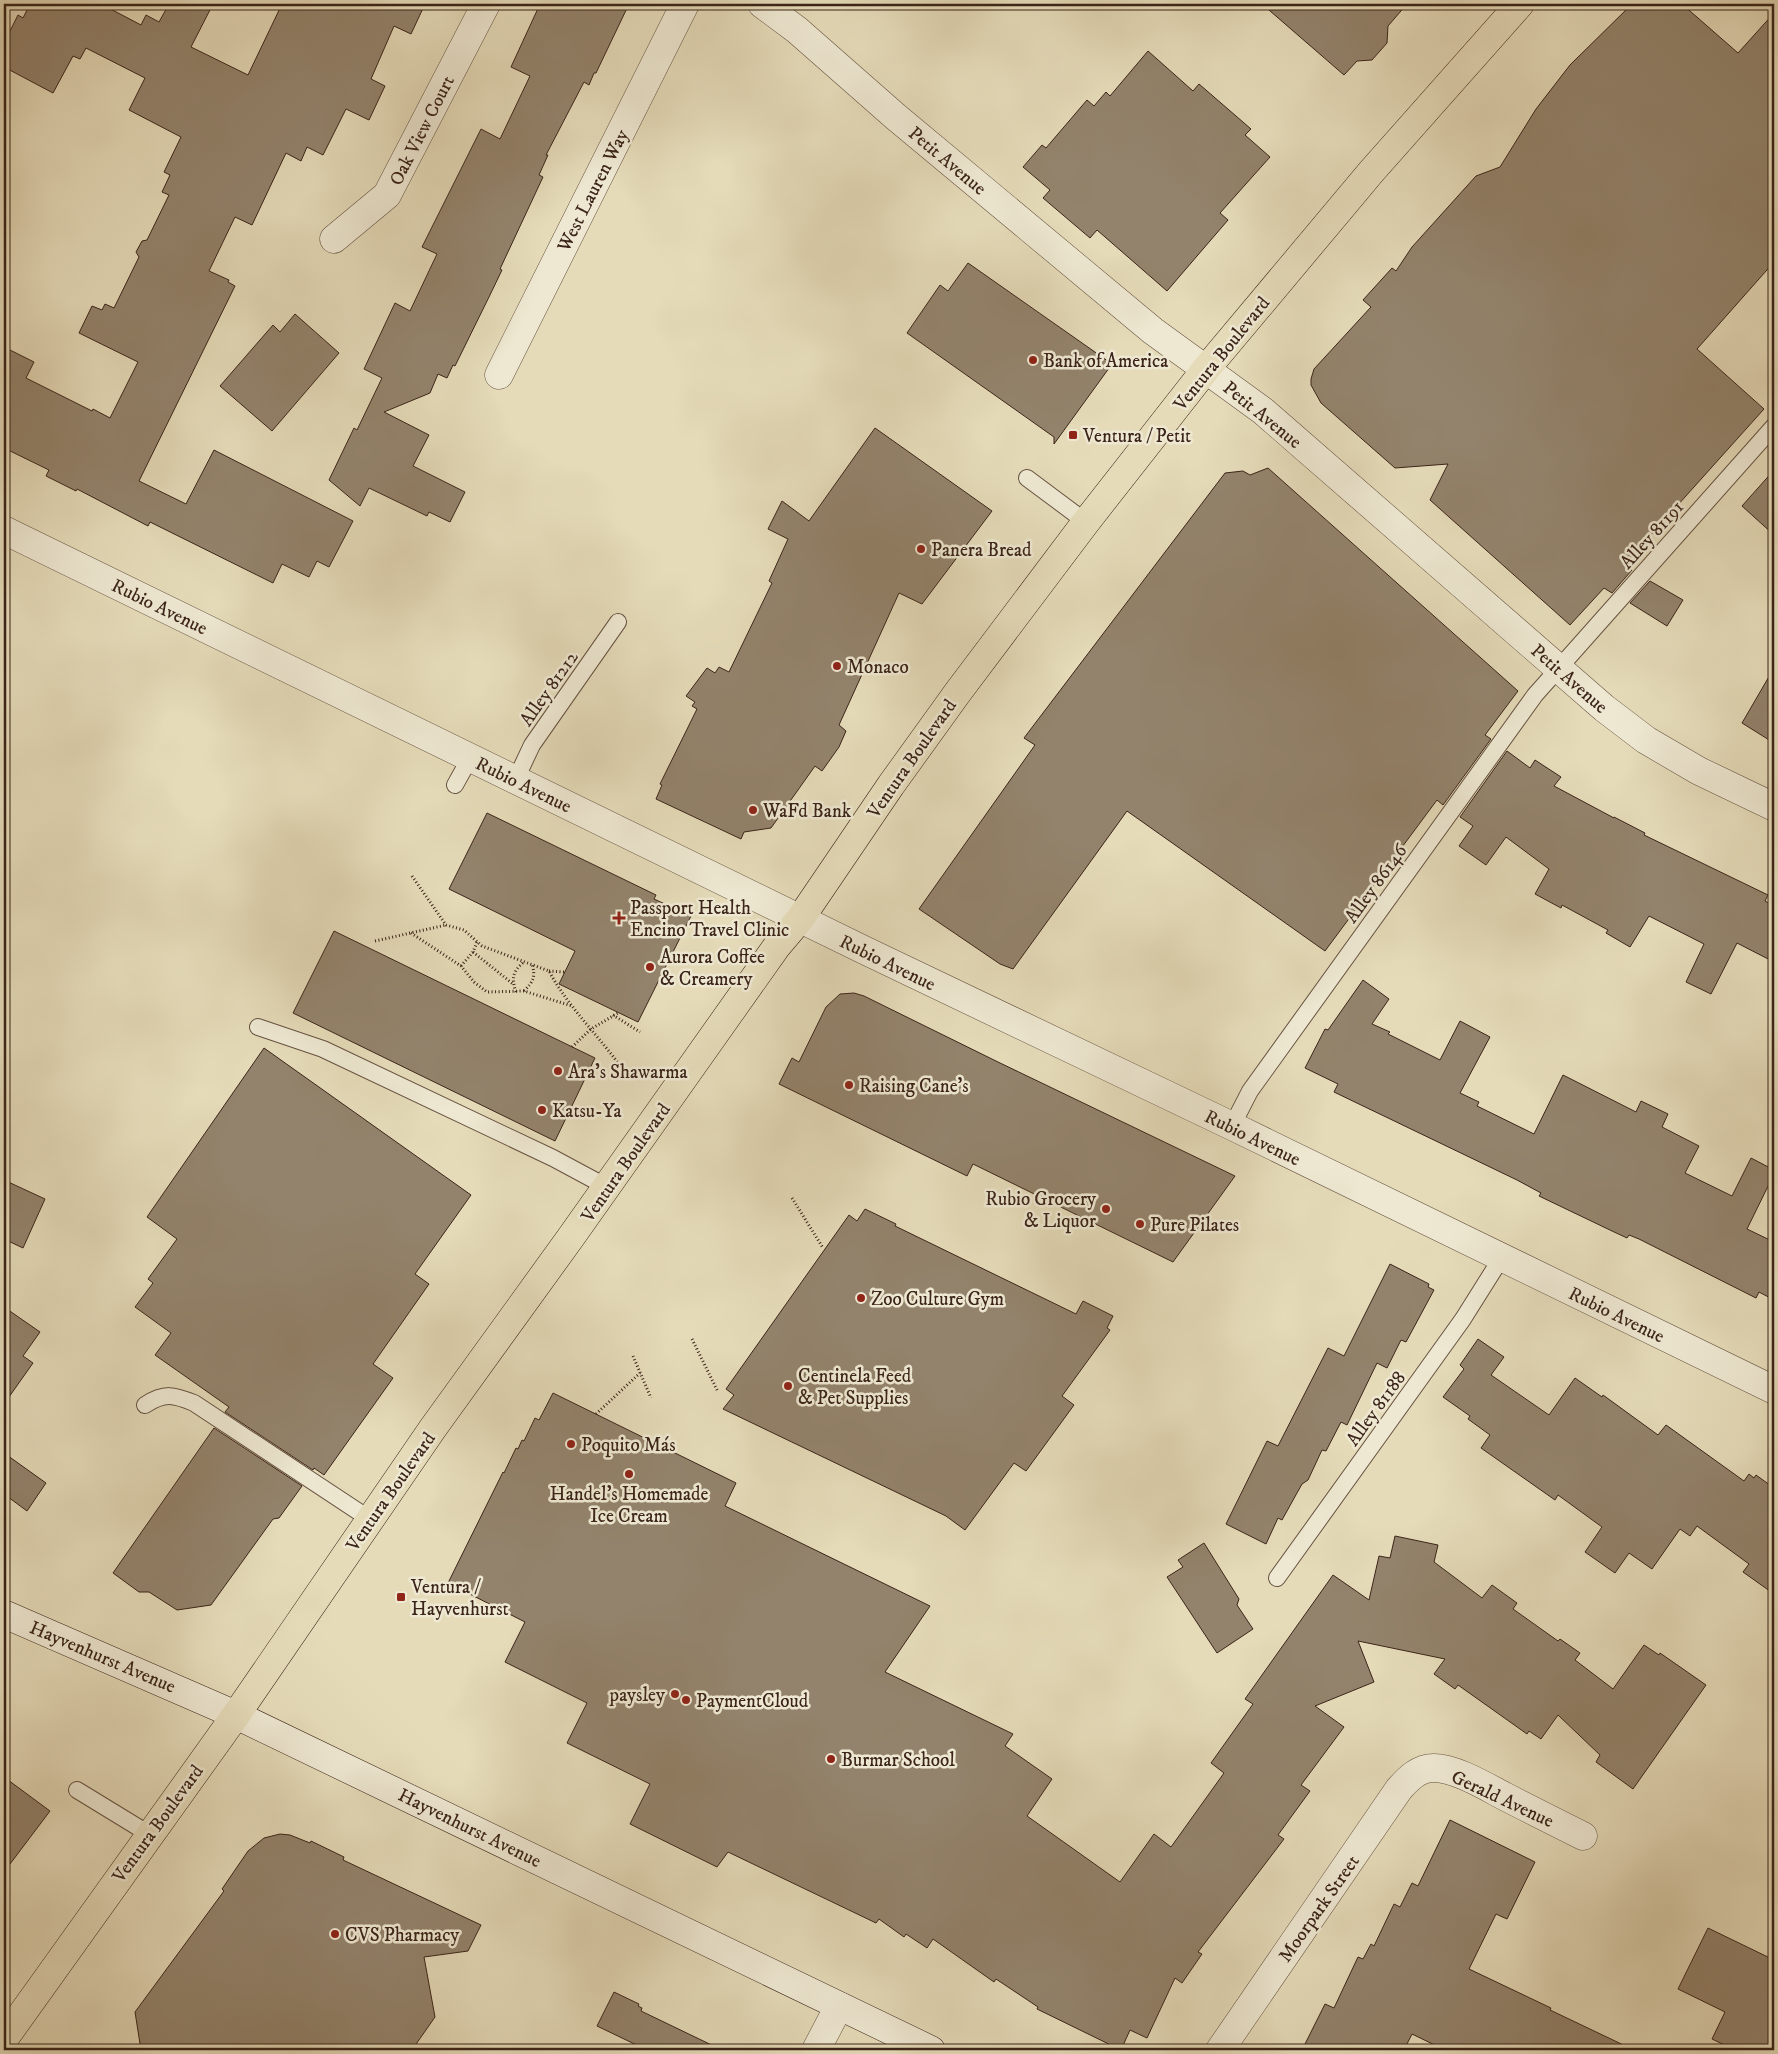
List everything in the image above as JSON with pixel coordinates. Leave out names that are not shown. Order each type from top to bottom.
[{"type":"main road","name":"Ventura Boulevard","points":[[4,2039],[236,1715],[433,1428],[607,1188],[777,946],[800,918],[891,785],[958,692],[1086,522],[1206,369],[1371,172],[1520,4]]},
{"type":"street","name":"Oak View Court","points":[[334,239],[387,195],[486,4]]},
{"type":"street","name":"West Lauren Way","points":[[499,376],[685,4]]},
{"type":"street","name":"Petit Avenue","points":[[762,4],[798,30],[896,116],[1153,331],[1263,411],[1604,708],[1646,740],[1699,771],[1774,807]]},
{"type":"street","name":"Rubio Avenue","points":[[4,530],[1774,1390]]},
{"type":"street","name":"Hayvenhurst Avenue","points":[[4,1614],[236,1715],[931,2050]]},
{"type":"street","name":"Gerald Avenue","points":[[1420,1771],[1433,1768],[1450,1771],[1481,1784],[1583,1836]]},
{"type":"street","name":"Moorpark Street","points":[[1220,2050],[1399,1789],[1410,1777],[1420,1771]]},
{"type":"street","points":[[816,2050],[839,2006]]},
{"type":"lane","name":"Alley 81191","points":[[1558,669],[1774,426]]},
{"type":"lane","points":[[1027,478],[1086,522]]},
{"type":"lane","name":"Alley 81212","points":[[516,779],[532,746],[618,622]]},
{"type":"lane","name":"Alley 86146","points":[[1232,1126],[1256,1083],[1536,695],[1558,669]]},
{"type":"lane","points":[[455,785],[470,758]]},
{"type":"lane","points":[[258,1027],[323,1050],[553,1158],[607,1188]]},
{"type":"lane","name":"Alley 81188","points":[[1277,1578],[1463,1319],[1502,1257]]},
{"type":"lane","points":[[146,1405],[157,1397],[174,1396],[194,1403],[371,1520]]},
{"type":"lane","points":[[77,1790],[149,1834]]},
{"type":"path","points":[[412,876],[446,925]]},
{"type":"path","points":[[375,942],[446,925],[464,930],[482,946],[549,971],[565,972]]},
{"type":"path","points":[[411,933],[461,966],[474,982],[487,992],[516,992],[524,990],[572,1006]]},
{"type":"path","points":[[461,966],[473,952],[477,942]]},
{"type":"path","points":[[473,952],[514,984]]},
{"type":"path","points":[[516,992],[514,971],[525,962]]},
{"type":"path","points":[[524,990],[533,980],[535,973],[532,964]]},
{"type":"path","points":[[549,971],[572,1006],[618,1063]]},
{"type":"path","points":[[572,1047],[590,1029],[618,1012]]},
{"type":"path","points":[[613,1016],[640,1032]]},
{"type":"path","points":[[792,1198],[823,1248]]},
{"type":"path","points":[[692,1339],[718,1392]]},
{"type":"path","points":[[633,1356],[651,1398]]},
{"type":"path","points":[[596,1414],[640,1373]]},
{"type":"building","points":[[30,4],[101,4],[141,25],[146,15],[159,22],[169,4],[213,4],[191,47],[248,75],[282,4],[425,4],[411,34],[394,26],[371,79],[385,86],[369,120],[346,109],[323,155],[307,147],[301,161],[286,153],[252,225],[235,217],[209,271],[229,280],[228,282],[235,286],[139,481],[186,504],[214,450],[353,521],[329,567],[317,561],[309,577],[282,564],[273,583],[150,522],[148,526],[77,489],[76,491],[46,476],[49,470],[4,448],[4,347],[34,362],[26,378],[110,418],[138,362],[79,333],[92,306],[102,310],[105,304],[114,308],[139,257],[136,252],[142,241],[147,240],[169,195],[162,192],[170,175],[164,172],[181,137],[129,110],[145,78],[86,48],[80,59],[73,56],[53,93],[4,67],[4,43],[18,15],[23,18]]},
{"type":"building","points":[[540,4],[629,4],[596,73],[594,73],[589,85],[584,82],[546,155],[548,155],[539,175],[543,177],[500,269],[502,270],[455,366],[453,365],[447,378],[438,374],[430,393],[384,412],[429,435],[413,466],[465,492],[450,522],[429,512],[427,516],[369,488],[360,506],[329,480],[354,428],[357,430],[382,378],[364,369],[395,303],[410,311],[437,254],[422,247],[481,129],[500,139],[530,76],[511,67]]},
{"type":"building","points":[[1262,4],[1407,4],[1388,26],[1387,43],[1372,60],[1357,61],[1344,75]]},
{"type":"building","points":[[1632,4],[1682,4],[1738,53],[1774,13],[1774,262],[1697,349],[1764,409],[1624,565],[1632,570],[1612,593],[1604,588],[1570,625],[1430,500],[1448,464],[1395,468],[1321,403],[1311,385],[1311,379],[1314,369],[1371,307],[1363,300],[1392,268],[1396,271],[1412,247],[1476,176],[1500,167],[1536,109],[1570,65]]},
{"type":"building","points":[[1148,51],[1193,91],[1199,84],[1251,129],[1245,135],[1270,157],[1220,213],[1228,220],[1167,291],[1097,230],[1090,238],[1043,198],[1050,190],[1023,167],[1042,145],[1046,148],[1087,100],[1094,106],[1106,92],[1110,96]]},
{"type":"building","points":[[968,263],[1112,364],[1054,444],[1054,437],[907,333],[940,285],[948,291]]},
{"type":"building","points":[[295,314],[339,353],[272,431],[220,386],[273,325],[280,332]]},
{"type":"building","points":[[875,428],[992,511],[922,604],[899,593],[839,725],[846,731],[839,747],[822,771],[815,766],[771,828],[744,832],[741,839],[656,799],[662,785],[660,784],[697,709],[692,706],[695,702],[686,696],[707,668],[715,673],[719,667],[729,672],[772,583],[769,581],[788,539],[768,529],[782,501],[809,521]]},
{"type":"building","points":[[1268,468],[1518,691],[1485,735],[1491,739],[1443,805],[1437,800],[1325,951],[1127,811],[1013,969],[1000,964],[919,909],[1035,745],[1024,738],[1225,473],[1243,471],[1250,475]]},
{"type":"building","points":[[1774,470],[1774,535],[1742,506]]},
{"type":"building","points":[[1650,581],[1683,600],[1667,626],[1630,603]]},
{"type":"building","points":[[1774,668],[1774,743],[1742,723]]},
{"type":"building","points":[[1507,751],[1530,768],[1535,760],[1561,777],[1554,786],[1645,833],[1644,835],[1768,895],[1765,901],[1774,906],[1774,962],[1737,943],[1711,994],[1686,982],[1704,944],[1649,916],[1630,947],[1606,933],[1608,930],[1562,905],[1561,908],[1535,894],[1549,869],[1506,837],[1486,865],[1459,846],[1473,826],[1460,817]]},
{"type":"building","points":[[487,813],[656,895],[654,899],[691,916],[638,1022],[559,984],[575,951],[449,889]]},
{"type":"building","points":[[334,931],[595,1058],[555,1141],[293,1013]]},
{"type":"building","points":[[1363,980],[1389,999],[1372,1024],[1440,1060],[1460,1021],[1490,1037],[1460,1093],[1479,1102],[1477,1106],[1534,1134],[1563,1075],[1636,1112],[1641,1101],[1668,1114],[1662,1127],[1699,1146],[1685,1173],[1732,1196],[1751,1158],[1774,1170],[1774,1174],[1747,1229],[1774,1242],[1774,1300],[1759,1292],[1756,1298],[1639,1239],[1629,1235],[1627,1238],[1612,1231],[1539,1196],[1541,1193],[1517,1180],[1334,1092],[1338,1084],[1305,1068],[1325,1029],[1328,1030]]},
{"type":"building","points":[[854,993],[864,996],[1235,1176],[1173,1262],[973,1164],[967,1176],[779,1084],[792,1058],[799,1062],[826,1007],[840,994]]},
{"type":"building","points":[[264,1048],[471,1195],[415,1274],[429,1284],[373,1364],[393,1378],[324,1475],[314,1468],[313,1470],[225,1412],[229,1407],[155,1355],[171,1333],[135,1307],[153,1283],[148,1279],[177,1239],[147,1217]]},
{"type":"building","points":[[4,1180],[45,1199],[23,1248],[4,1239]]},
{"type":"building","points":[[865,1209],[896,1224],[895,1226],[1076,1314],[1083,1301],[1113,1316],[1107,1328],[1110,1330],[1062,1396],[1074,1405],[1026,1471],[1014,1463],[965,1530],[946,1516],[723,1409],[734,1395],[726,1389],[849,1215],[857,1221]]},
{"type":"building","points":[[1390,1264],[1429,1284],[1428,1287],[1434,1290],[1406,1342],[1401,1340],[1387,1368],[1377,1363],[1347,1425],[1341,1422],[1326,1451],[1322,1450],[1308,1480],[1302,1484],[1282,1520],[1278,1518],[1266,1544],[1226,1524],[1267,1441],[1278,1446],[1328,1348],[1344,1356]]},
{"type":"building","points":[[4,1307],[40,1332],[23,1356],[33,1363],[4,1404]]},
{"type":"building","points":[[1478,1339],[1504,1357],[1491,1375],[1549,1415],[1575,1378],[1602,1397],[1603,1395],[1658,1435],[1666,1425],[1744,1481],[1749,1474],[1754,1478],[1756,1475],[1774,1488],[1774,1594],[1743,1572],[1749,1564],[1697,1526],[1690,1536],[1680,1529],[1652,1569],[1629,1553],[1615,1573],[1585,1552],[1602,1527],[1558,1495],[1555,1500],[1481,1448],[1490,1435],[1468,1419],[1470,1416],[1443,1397],[1464,1369],[1460,1365]]},
{"type":"building","points":[[553,1393],[736,1483],[725,1506],[930,1606],[885,1672],[1013,1734],[1005,1746],[1052,1779],[1027,1816],[1120,1882],[1154,1834],[1171,1847],[1224,1773],[1211,1763],[1253,1704],[1245,1699],[1333,1575],[1369,1600],[1379,1556],[1390,1558],[1395,1536],[1438,1545],[1434,1562],[1482,1598],[1492,1585],[1517,1603],[1513,1609],[1558,1641],[1560,1639],[1580,1653],[1575,1660],[1613,1689],[1644,1645],[1659,1655],[1660,1653],[1706,1685],[1633,1789],[1596,1762],[1600,1755],[1558,1715],[1541,1739],[1529,1731],[1527,1734],[1458,1685],[1455,1689],[1434,1674],[1445,1659],[1358,1641],[1374,1682],[1315,1706],[1344,1727],[1301,1785],[1310,1791],[1278,1835],[1284,1839],[1198,1952],[1202,1954],[1182,1983],[1175,1978],[1147,2038],[1130,2030],[1121,2050],[1037,2009],[1038,2007],[996,1979],[994,1982],[933,1939],[927,1948],[906,1934],[904,1937],[879,1919],[876,1923],[728,1852],[717,1867],[630,1824],[650,1784],[567,1743],[587,1703],[505,1662],[525,1622],[448,1583],[516,1448],[518,1449],[522,1440],[524,1441],[535,1418],[539,1420]]},
{"type":"building","points":[[214,1428],[302,1486],[279,1518],[273,1519],[211,1605],[177,1610],[149,1592],[139,1592],[113,1573]]},
{"type":"building","points":[[4,1453],[46,1483],[27,1511],[4,1494]]},
{"type":"building","points":[[1204,1543],[1239,1599],[1237,1605],[1253,1629],[1217,1653],[1167,1577],[1183,1567],[1178,1560]]},
{"type":"building","points":[[4,1777],[50,1811],[4,1872]]},
{"type":"building","points":[[1450,1820],[1535,1862],[1507,1919],[1496,1914],[1469,1969],[1634,2050],[1445,2050],[1412,2034],[1404,2050],[1302,2050],[1325,2004],[1334,2008],[1358,1957],[1363,1959],[1371,1944],[1374,1946],[1394,1904],[1400,1907],[1412,1883],[1418,1886]]},
{"type":"building","name":"CVS Pharmacy","points":[[280,1834],[290,1835],[310,1843],[311,1841],[344,1857],[343,1860],[481,1925],[468,1951],[424,1957],[435,2017],[412,2050],[141,2050],[135,2012],[224,1891],[222,1889],[248,1851],[264,1838]]},
{"type":"building","points":[[1708,1928],[1774,1960],[1774,2050],[1735,2050],[1712,2039],[1725,2012],[1678,1989]]},
{"type":"building","points":[[614,1992],[639,2004],[638,2006],[642,2008],[641,2011],[722,2050],[647,2050],[597,2026]]},
{"type":"place","name":"Bank of America","points":[[1033,360]]},
{"type":"place","name":"Ventura / Petit","points":[[1073,435]]},
{"type":"place","name":"Panera Bread","points":[[921,549]]},
{"type":"place","name":"Monaco","points":[[837,666]]},
{"type":"place","name":"WaFd Bank","points":[[753,810]]},
{"type":"place","name":"Passport Health Encino Travel Clinic","points":[[619,918]]},
{"type":"place","name":"Aurora Coffee & Creamery","points":[[650,967]]},
{"type":"place","name":"Ara's Shawarma","points":[[558,1071]]},
{"type":"place","name":"Raising Cane's","points":[[849,1085]]},
{"type":"place","name":"Katsu-Ya","points":[[542,1110]]},
{"type":"place","name":"Rubio Grocery & Liquor","points":[[1106,1209]]},
{"type":"place","name":"Pure Pilates","points":[[1140,1224]]},
{"type":"place","name":"Zoo Culture Gym","points":[[861,1298]]},
{"type":"place","name":"Centinela Feed & Pet Supplies","points":[[788,1386]]},
{"type":"place","name":"Poquito Más","points":[[571,1444]]},
{"type":"place","name":"Handel's Homemade Ice Cream","points":[[629,1474]]},
{"type":"place","name":"Ventura / Hayvenhurst","points":[[401,1597]]},
{"type":"place","name":"paysley","points":[[675,1694]]},
{"type":"place","name":"PaymentCloud","points":[[686,1700]]},
{"type":"place","name":"Burmar School","points":[[831,1759]]},
{"type":"place","name":"CVS Pharmacy","points":[[335,1934]]}]
